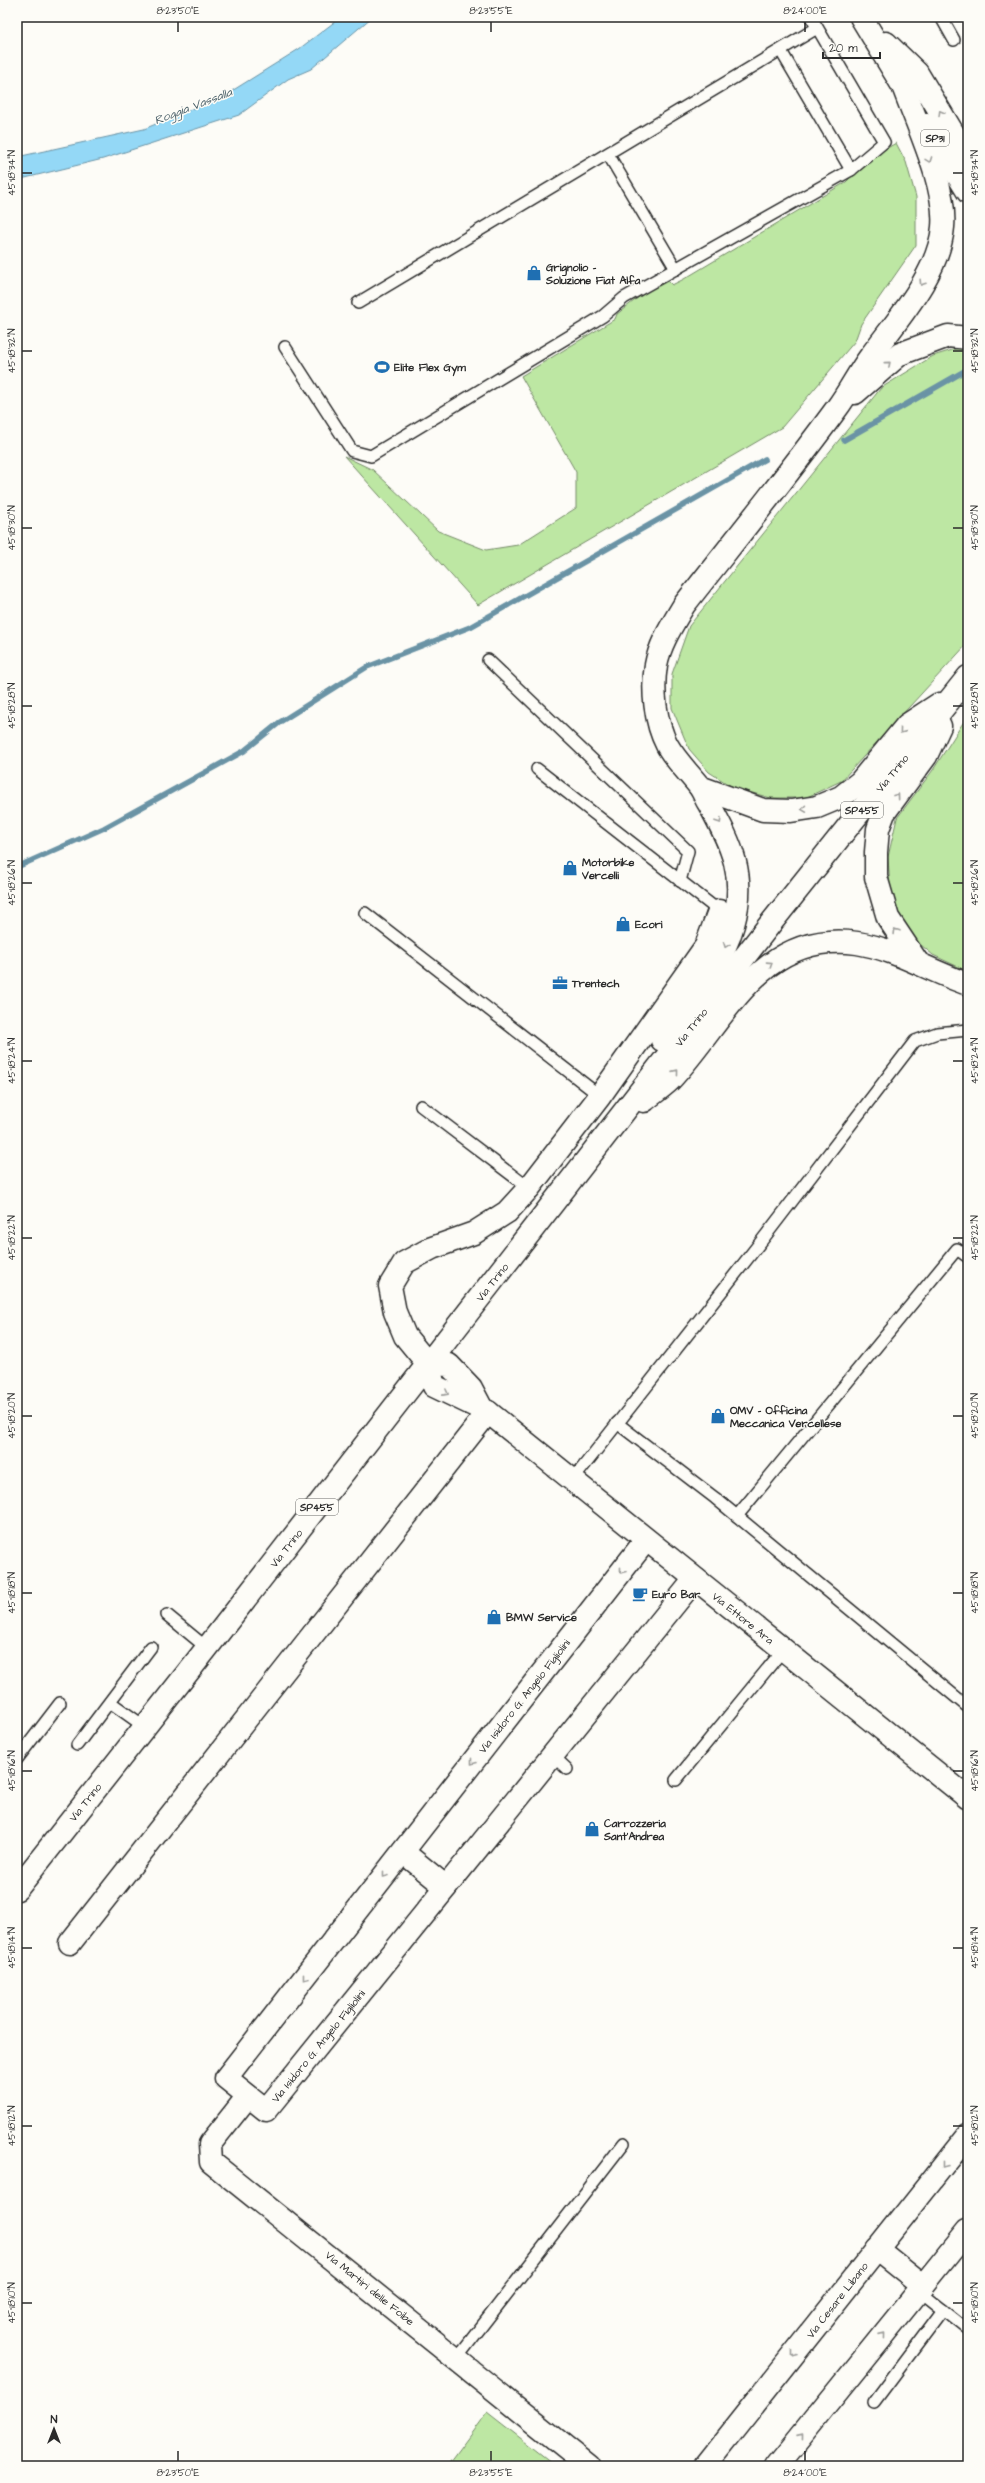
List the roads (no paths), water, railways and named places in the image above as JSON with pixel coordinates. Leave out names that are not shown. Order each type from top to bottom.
[{"type":"street","name":"SP31","points":[[863,20],[968,192]]},
{"type":"street","points":[[863,20],[918,73],[968,158]]},
{"type":"street","points":[[615,1125],[645,1062],[723,953],[734,925],[738,899],[738,872],[732,849],[722,825],[700,787],[681,766],[667,744],[658,716],[654,692],[656,664],[666,636],[684,605],[837,408],[869,358],[902,313],[939,252],[944,227],[939,186],[902,84]]},
{"type":"street","points":[[837,408],[900,354],[948,336],[968,338]]},
{"type":"street","points":[[700,787],[763,810],[791,811],[817,807],[841,797],[860,782],[907,725],[962,685]]},
{"type":"street","points":[[918,963],[897,933],[881,898],[876,877],[878,829],[884,813],[926,756],[962,685]]},
{"type":"street","name":"Via Trino","points":[[17,1889],[207,1648],[767,928],[962,685]]},
{"type":"street","points":[[428,1364],[405,1336],[395,1312],[390,1286],[404,1263],[432,1248],[474,1233],[506,1212],[529,1188],[600,1096],[706,946],[719,911]]},
{"type":"street","points":[[615,1125],[669,1080],[751,979],[769,964],[791,952],[833,942],[857,944],[918,963],[940,975],[968,984]]},
{"type":"street","name":"Via Ettore Ara","points":[[428,1364],[434,1386],[460,1400],[485,1409],[572,1481],[968,1798]]},
{"type":"street","points":[[70,1943],[485,1409]]},
{"type":"street","name":"Via Isidoro G. Angelo Figliolini","points":[[646,1540],[226,2078],[248,2096],[266,2110],[446,1887],[560,1762],[694,1579]]},
{"type":"street","points":[[403,1852],[446,1887]]},
{"type":"street","name":"Via Martiri delle Foibe","points":[[248,2096],[210,2144],[211,2162],[457,2358],[589,2466]]},
{"type":"street","name":"Via Cesare Libano","points":[[705,2466],[968,2135]]},
{"type":"street","points":[[777,2466],[968,2230]]},
{"type":"street","points":[[877,2249],[921,2288]]},
{"type":"lane","points":[[285,347],[352,451],[371,456],[602,316],[624,298],[851,170],[884,142],[811,17]]},
{"type":"lane","points":[[941,17],[954,40]]},
{"type":"lane","points":[[358,303],[781,51],[817,28]]},
{"type":"lane","points":[[781,51],[851,170]]},
{"type":"lane","points":[[608,154],[676,269]]},
{"type":"lane","points":[[488,660],[688,851],[680,881]]},
{"type":"lane","points":[[537,769],[719,911]]},
{"type":"lane","points":[[365,913],[600,1096]]},
{"type":"lane","points":[[572,1481],[764,1239],[915,1041],[937,1033],[968,1030]]},
{"type":"lane","points":[[421,1106],[529,1188]]},
{"type":"lane","points":[[737,1516],[957,1248],[968,1257]]},
{"type":"lane","points":[[617,1423],[737,1516],[968,1707]]},
{"type":"lane","points":[[167,1615],[207,1648]]},
{"type":"lane","points":[[77,1745],[151,1647]]},
{"type":"lane","points":[[676,1780],[783,1650]]},
{"type":"lane","points":[[110,1702],[145,1727]]},
{"type":"lane","points":[[17,1759],[60,1703]]},
{"type":"lane","points":[[457,2358],[624,2143]]},
{"type":"lane","points":[[921,2288],[943,2310],[968,2330]]},
{"type":"lane","points":[[874,2402],[943,2310]]},
{"type":"water","points":[[341,17],[372,17],[311,69],[288,79],[239,115],[103,159],[17,180],[17,157],[144,129],[227,94],[299,49]]},
{"type":"waterway","points":[[844,440],[968,369]]},
{"type":"waterway","points":[[17,867],[104,828],[244,751],[280,722],[367,667],[470,627],[765,459]]},
{"type":"place","name":"Grignolio - Soluzione Fiat Alfa","points":[[534,273]]},
{"type":"place","name":"Elite Flex Gym","points":[[382,367]]},
{"type":"place","name":"Motorbike Vercelli","points":[[570,868]]},
{"type":"place","name":"Ecorì","points":[[623,924]]},
{"type":"place","name":"Trentech","points":[[560,983]]},
{"type":"place","name":"OMV - Officina Meccanica Vercellese","points":[[718,1416]]},
{"type":"place","name":"Euro Bar","points":[[640,1594]]},
{"type":"place","name":"BMW Service","points":[[494,1617]]},
{"type":"place","name":"Carrozzeria Sant'Andrea","points":[[592,1829]]},
{"type":"water label","name":"Roggia Vassalla","points":[[193,106]]}]
